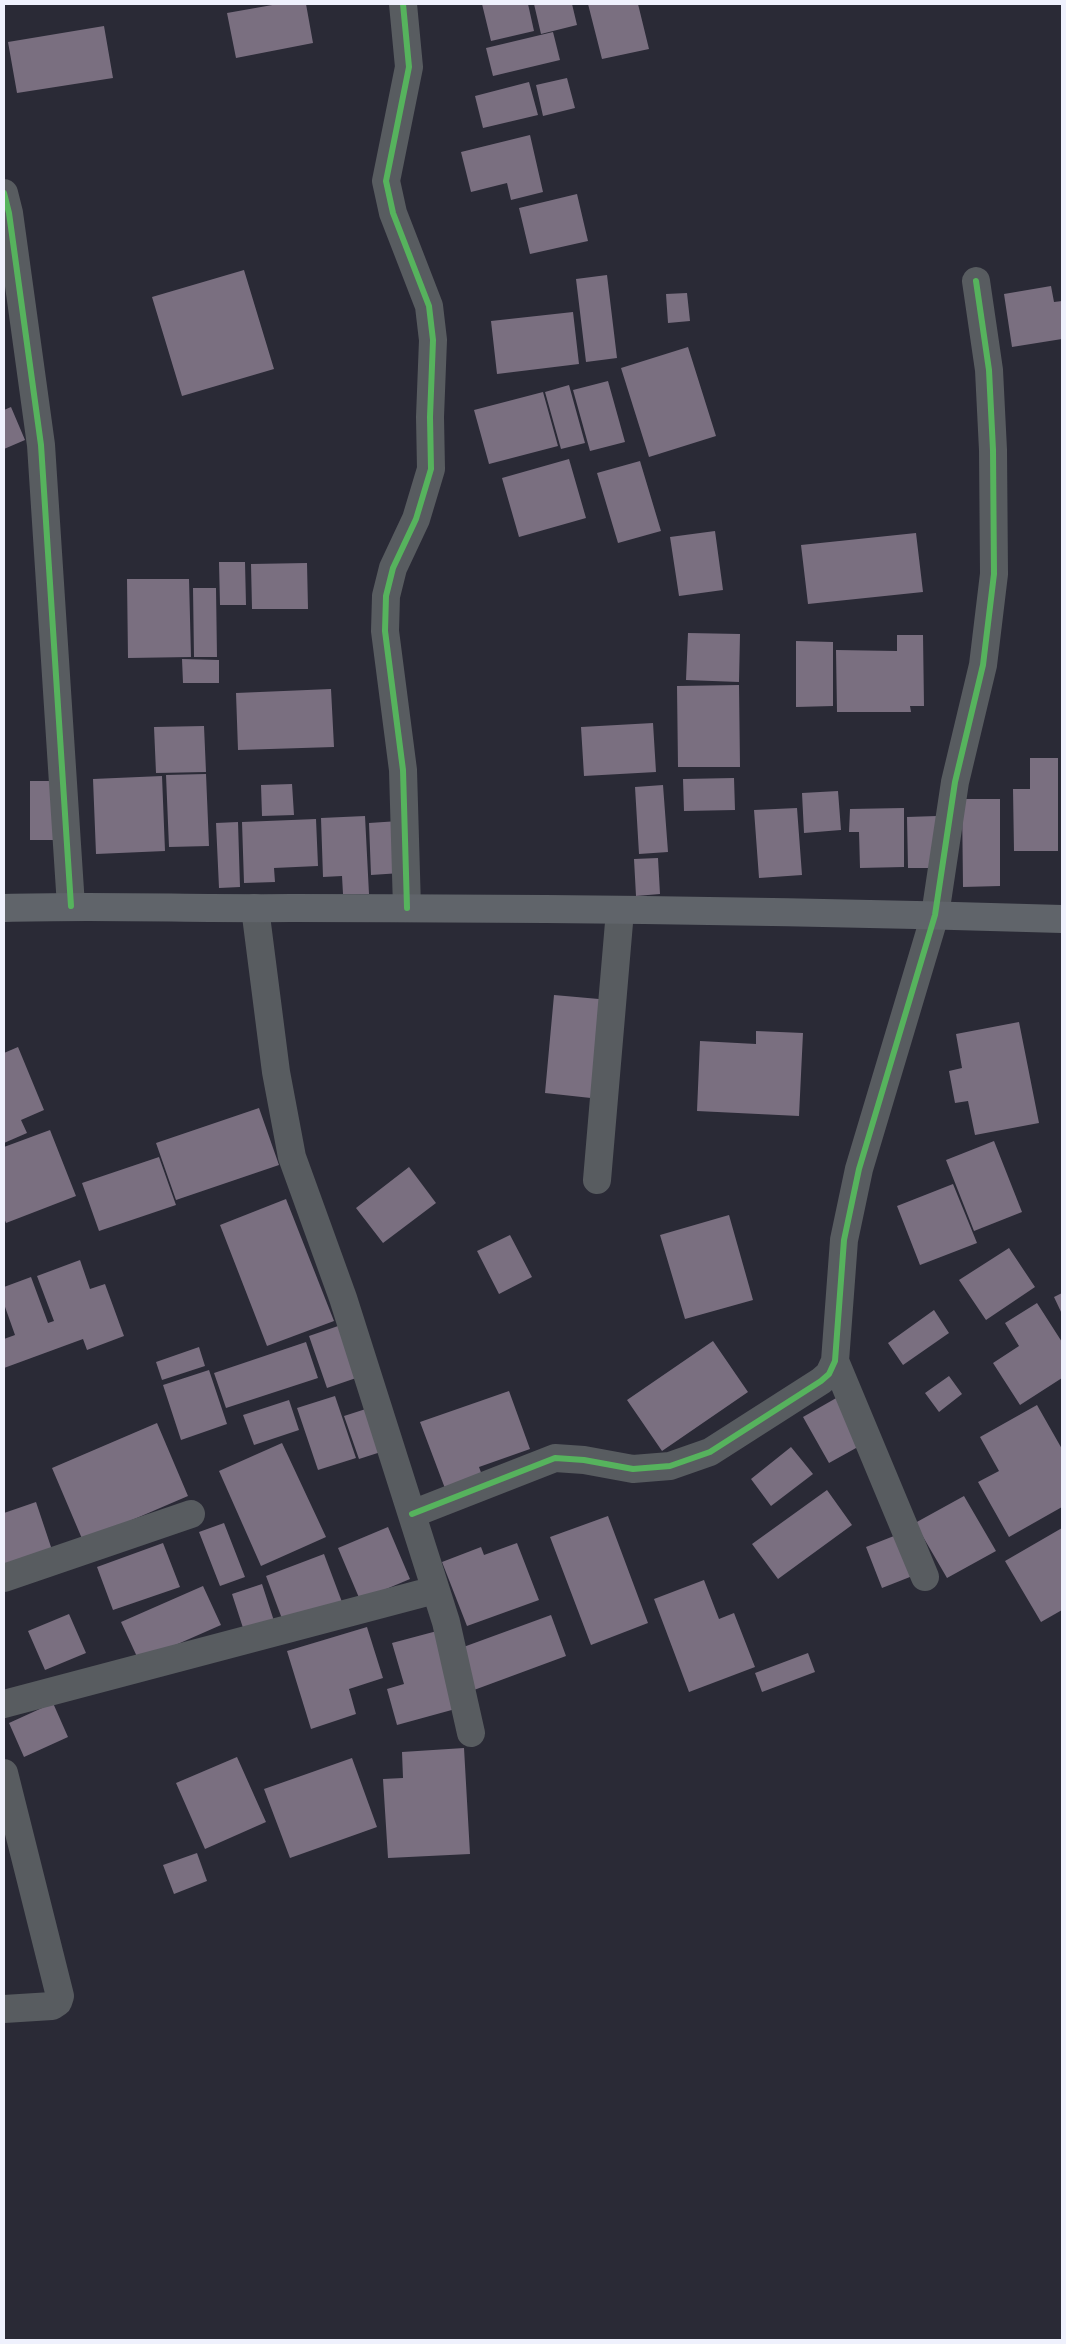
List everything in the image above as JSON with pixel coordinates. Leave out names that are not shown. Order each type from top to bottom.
[{"type":"highway","points":[[4,908],[71,906],[407,908],[935,915],[1062,919]]},
{"type":"street","points":[[403,4],[409,67],[386,181],[393,213],[429,306],[434,340],[430,418],[431,469],[416,519],[393,568],[386,596],[385,631],[403,770],[407,908]]},
{"type":"street","points":[[4,193],[41,445],[71,906]]},
{"type":"street","points":[[412,1514],[555,1458],[584,1460],[633,1469],[670,1466],[710,1452],[829,1374],[834,1361],[844,1240],[859,1169],[935,915],[955,782],[983,665],[994,574],[993,450],[989,370],[976,281]]},
{"type":"street","points":[[255,908],[276,1072],[292,1157],[343,1298],[412,1514],[450,1639],[471,1733]]},
{"type":"street","points":[[596,1180],[620,911]]},
{"type":"street","points":[[834,1361],[925,1577]]},
{"type":"street","points":[[4,1578],[191,1514]]},
{"type":"street","points":[[4,1704],[435,1590]]},
{"type":"street","points":[[4,1773],[60,1996],[58,2002],[52,2006],[4,2009]]},
{"type":"building","points":[[278,4],[306,4],[313,43],[236,58],[227,13]]},
{"type":"building","points":[[482,4],[528,4],[534,31],[491,41]]},
{"type":"building","points":[[534,4],[572,4],[577,25],[541,34]]},
{"type":"building","points":[[588,4],[638,4],[649,49],[602,59]]},
{"type":"building","points":[[104,26],[113,78],[17,93],[8,42]]},
{"type":"building","points":[[553,32],[560,60],[493,76],[486,48]]},
{"type":"building","points":[[567,78],[575,108],[543,116],[536,85]]},
{"type":"building","points":[[529,82],[538,115],[483,128],[475,96]]},
{"type":"building","points":[[530,135],[543,192],[511,200],[507,183],[471,192],[461,152]]},
{"type":"building","points":[[577,194],[588,241],[530,254],[519,208]]},
{"type":"building","points":[[244,270],[274,369],[182,396],[152,297]]},
{"type":"building","points":[[607,275],[617,358],[586,362],[576,279]]},
{"type":"building","points":[[1051,286],[1054,302],[1062,301],[1062,339],[1012,347],[1004,294]]},
{"type":"building","points":[[687,293],[690,321],[668,323],[666,294]]},
{"type":"building","points":[[573,312],[579,364],[497,374],[491,321]]},
{"type":"building","points":[[688,347],[716,436],[649,457],[621,368]]},
{"type":"building","points":[[608,381],[625,442],[590,451],[573,390]]},
{"type":"building","points":[[569,385],[585,443],[561,449],[545,392]]},
{"type":"building","points":[[543,392],[558,446],[489,464],[474,410]]},
{"type":"building","points":[[11,407],[25,440],[4,449],[4,410]]},
{"type":"building","points":[[569,459],[586,518],[519,537],[502,478]]},
{"type":"building","points":[[640,461],[661,531],[618,543],[597,473]]},
{"type":"building","points":[[715,531],[723,590],[679,596],[670,537]]},
{"type":"building","points":[[916,533],[923,592],[808,604],[801,545]]},
{"type":"building","points":[[219,562],[245,562],[246,605],[220,605]]},
{"type":"building","points":[[307,563],[308,609],[252,609],[251,564]]},
{"type":"building","points":[[127,579],[189,579],[191,657],[128,658]]},
{"type":"building","points":[[193,588],[216,588],[217,657],[194,657]]},
{"type":"building","points":[[688,633],[740,634],[739,682],[686,680]]},
{"type":"building","points":[[897,635],[923,635],[924,706],[910,706],[911,712],[837,712],[836,650],[897,651]]},
{"type":"building","points":[[796,641],[833,642],[833,706],[796,707]]},
{"type":"building","points":[[182,659],[219,660],[219,683],[183,683]]},
{"type":"building","points":[[739,685],[740,767],[678,767],[677,686]]},
{"type":"building","points":[[331,689],[334,747],[238,750],[236,693]]},
{"type":"building","points":[[653,723],[656,772],[584,776],[581,727]]},
{"type":"building","points":[[204,726],[206,772],[156,773],[154,727]]},
{"type":"building","points":[[1030,758],[1058,758],[1058,851],[1014,851],[1013,789],[1030,789]]},
{"type":"building","points":[[206,774],[209,846],[169,847],[166,775]]},
{"type":"building","points":[[162,776],[165,851],[96,854],[93,779]]},
{"type":"building","points":[[734,778],[735,810],[684,811],[683,779]]},
{"type":"building","points":[[30,781],[58,781],[58,840],[30,840]]},
{"type":"building","points":[[292,784],[294,815],[262,816],[261,785]]},
{"type":"building","points":[[663,785],[668,852],[639,854],[635,787]]},
{"type":"building","points":[[838,791],[841,830],[804,833],[802,793]]},
{"type":"building","points":[[962,799],[1000,799],[1000,886],[963,887]]},
{"type":"building","points":[[797,808],[802,875],[759,878],[754,810]]},
{"type":"building","points":[[904,808],[904,867],[860,868],[859,832],[849,832],[850,809]]},
{"type":"building","points":[[365,816],[369,894],[343,894],[342,876],[323,877],[321,818]]},
{"type":"building","points":[[937,816],[938,868],[908,868],[907,817]]},
{"type":"building","points":[[316,819],[318,866],[274,868],[275,882],[244,883],[242,822]]},
{"type":"building","points":[[399,821],[401,873],[371,875],[369,823]]},
{"type":"building","points":[[238,822],[240,887],[219,888],[216,823]]},
{"type":"building","points":[[658,858],[660,894],[636,896],[634,859]]},
{"type":"building","points":[[554,995],[610,1000],[600,1099],[545,1093]]},
{"type":"building","points":[[1019,1022],[1039,1123],[975,1135],[968,1101],[955,1103],[949,1071],[962,1068],[956,1034]]},
{"type":"building","points":[[756,1031],[803,1033],[799,1116],[697,1111],[700,1041],[756,1044]]},
{"type":"building","points":[[18,1047],[44,1110],[21,1120],[27,1133],[4,1143],[4,1053]]},
{"type":"building","points":[[259,1108],[279,1165],[176,1200],[156,1143]]},
{"type":"building","points":[[50,1130],[76,1196],[6,1223],[4,1218],[4,1147]]},
{"type":"building","points":[[994,1141],[1022,1212],[974,1231],[946,1160]]},
{"type":"building","points":[[159,1157],[176,1205],[99,1231],[82,1183]]},
{"type":"building","points":[[409,1167],[436,1203],[383,1243],[356,1208]]},
{"type":"building","points":[[953,1184],[977,1243],[920,1265],[897,1206]]},
{"type":"building","points":[[286,1199],[334,1321],[267,1346],[220,1225]]},
{"type":"building","points":[[729,1215],[753,1300],[685,1319],[660,1235]]},
{"type":"building","points":[[510,1235],[532,1277],[499,1294],[477,1251]]},
{"type":"building","points":[[1009,1248],[1035,1287],[986,1320],[959,1280]]},
{"type":"building","points":[[80,1260],[90,1289],[105,1284],[124,1336],[87,1350],[83,1339],[4,1368],[4,1339],[15,1335],[4,1304],[4,1287],[31,1277],[48,1323],[54,1321],[37,1276]]},
{"type":"building","points":[[1062,1293],[1062,1314],[1054,1297]]},
{"type":"building","points":[[1037,1303],[1062,1342],[1062,1378],[1020,1405],[993,1363],[1019,1346],[1005,1323]]},
{"type":"building","points":[[934,1310],[949,1333],[903,1365],[888,1343]]},
{"type":"building","points":[[341,1325],[359,1377],[327,1388],[309,1336]]},
{"type":"building","points":[[713,1341],[748,1392],[662,1451],[627,1400]]},
{"type":"building","points":[[306,1342],[318,1378],[226,1408],[214,1373]]},
{"type":"building","points":[[199,1347],[205,1366],[162,1380],[156,1362]]},
{"type":"building","points":[[209,1370],[227,1424],[181,1440],[163,1385]]},
{"type":"building","points":[[949,1376],[962,1394],[939,1412],[925,1393]]},
{"type":"building","points":[[509,1391],[530,1449],[479,1467],[483,1478],[446,1491],[420,1422]]},
{"type":"building","points":[[335,1396],[356,1458],[318,1470],[297,1408]]},
{"type":"building","points":[[838,1397],[865,1443],[829,1463],[803,1417]]},
{"type":"building","points":[[289,1400],[299,1430],[254,1445],[243,1415]]},
{"type":"building","points":[[1037,1405],[1062,1449],[1062,1507],[1009,1537],[978,1482],[999,1471],[980,1437]]},
{"type":"building","points":[[372,1407],[387,1450],[359,1459],[344,1416]]},
{"type":"building","points":[[157,1423],[188,1496],[83,1541],[52,1468]]},
{"type":"building","points":[[282,1443],[326,1537],[261,1566],[219,1471]]},
{"type":"building","points":[[791,1447],[813,1474],[771,1506],[751,1479]]},
{"type":"building","points":[[827,1490],[852,1525],[778,1579],[752,1544]]},
{"type":"building","points":[[964,1496],[996,1551],[947,1578],[915,1523]]},
{"type":"building","points":[[36,1502],[54,1556],[4,1573],[4,1513]]},
{"type":"building","points":[[608,1516],[648,1623],[591,1645],[550,1537]]},
{"type":"building","points":[[224,1523],[245,1577],[220,1586],[199,1532]]},
{"type":"building","points":[[388,1527],[410,1579],[360,1600],[338,1548]]},
{"type":"building","points":[[1062,1528],[1062,1610],[1041,1622],[1005,1561]]},
{"type":"building","points":[[899,1534],[915,1575],[882,1588],[866,1547]]},
{"type":"building","points":[[163,1543],[180,1587],[113,1610],[97,1567]]},
{"type":"building","points":[[517,1543],[539,1600],[467,1626],[442,1562],[481,1547],[484,1555]]},
{"type":"building","points":[[324,1554],[342,1602],[284,1624],[266,1576]]},
{"type":"building","points":[[704,1580],[719,1619],[734,1613],[755,1667],[689,1692],[654,1599]]},
{"type":"building","points":[[262,1584],[274,1621],[244,1631],[232,1594]]},
{"type":"building","points":[[203,1586],[221,1625],[139,1661],[121,1622]]},
{"type":"building","points":[[69,1614],[86,1653],[45,1670],[28,1631]]},
{"type":"building","points":[[551,1615],[566,1656],[474,1690],[458,1649]]},
{"type":"building","points":[[367,1627],[383,1678],[349,1689],[356,1714],[311,1729],[287,1651]]},
{"type":"building","points":[[437,1631],[459,1708],[397,1725],[387,1689],[404,1684],[392,1643]]},
{"type":"building","points":[[808,1653],[815,1672],[762,1692],[755,1673]]},
{"type":"building","points":[[53,1703],[68,1737],[24,1757],[9,1723]]},
{"type":"building","points":[[464,1748],[470,1854],[388,1858],[383,1779],[403,1778],[402,1752]]},
{"type":"building","points":[[237,1757],[266,1822],[205,1849],[176,1783]]},
{"type":"building","points":[[352,1758],[377,1827],[290,1858],[264,1789]]},
{"type":"building","points":[[197,1853],[207,1881],[174,1894],[163,1865]]},
{"type":"cycle path","points":[[403,4],[409,67],[386,181],[393,213],[429,306],[433,340],[430,417],[431,469],[416,519],[393,568],[386,596],[385,631],[403,770],[407,908]]},
{"type":"cycle path","points":[[4,193],[9,213],[41,445],[71,906]]},
{"type":"cycle path","points":[[412,1514],[555,1458],[584,1460],[633,1469],[670,1466],[710,1452],[821,1381],[829,1374],[835,1361],[844,1240],[859,1169],[935,915],[955,782],[983,665],[994,574],[993,450],[989,370],[976,281]]}]
